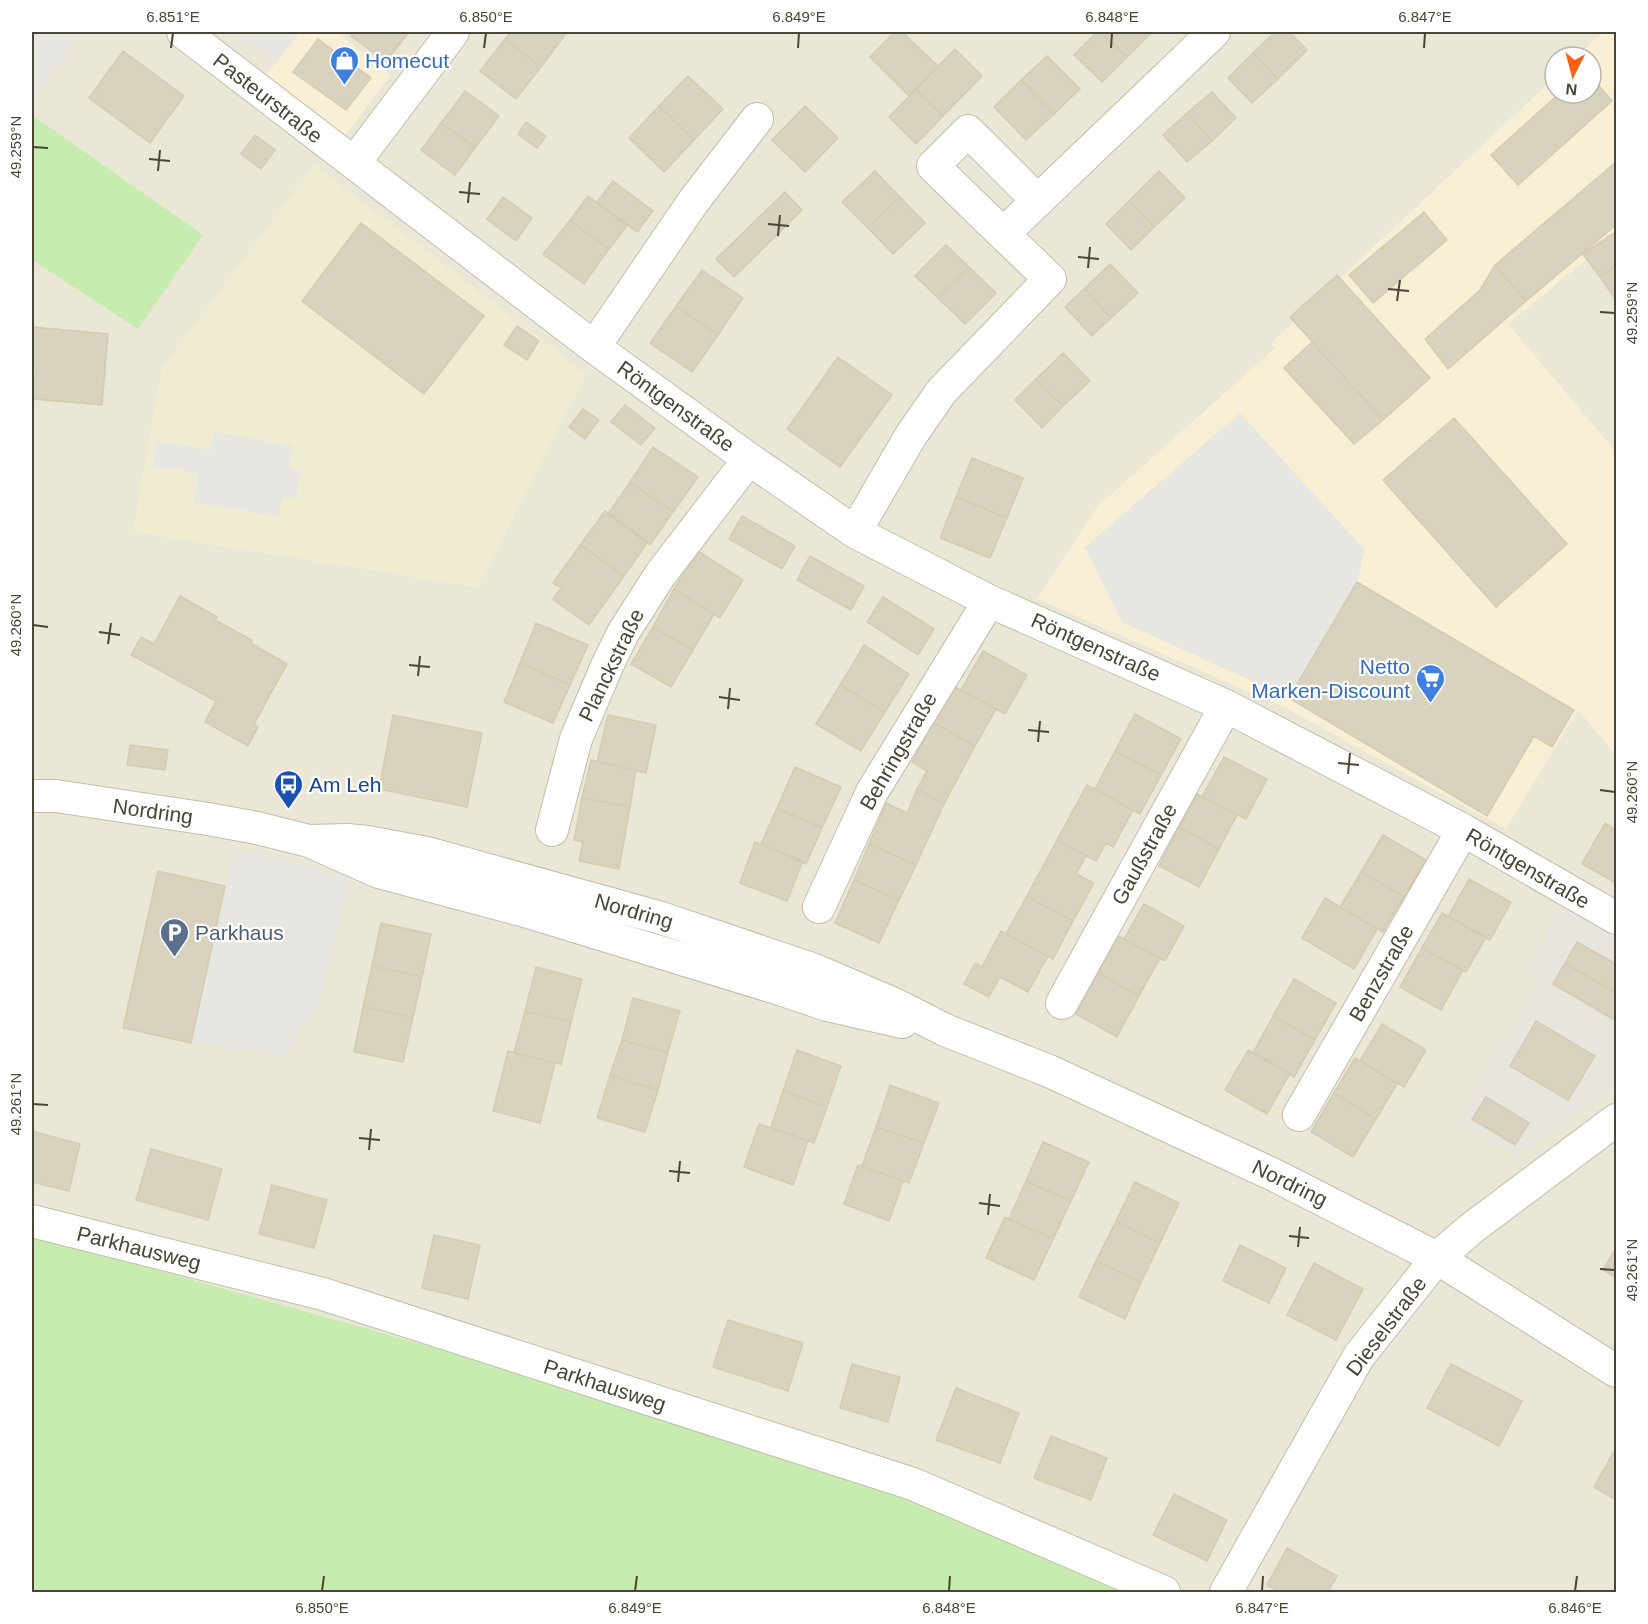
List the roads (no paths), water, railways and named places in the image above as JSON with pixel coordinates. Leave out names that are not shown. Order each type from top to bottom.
[{"type":"street","name":"Pasteurstraße","points":[[183,32],[354,163]]},
{"type":"street","points":[[354,163],[453,32]]},
{"type":"street","points":[[1003,234],[1214,32]]},
{"type":"street","points":[[594,347],[693,202],[757,119]]},
{"type":"street","points":[[855,532],[910,437],[940,392],[1050,279],[933,166],[968,131],[1038,201]]},
{"type":"street","name":"Röntgenstraße","points":[[354,163],[594,347],[855,532],[989,600],[1226,706],[1463,830],[1617,918]]},
{"type":"street","name":"Planckstraße","points":[[552,830],[576,739],[623,633],[660,575],[749,459]]},
{"type":"street","name":"Behringstraße","points":[[819,907],[872,792],[989,600]]},
{"type":"street","name":"Gaußstraße","points":[[1062,1003],[1226,706]]},
{"type":"street","name":"Nordring","points":[[32,796],[56,796],[208,819],[309,841],[379,872],[525,911],[827,1005],[945,1030],[1049,1071],[1275,1175],[1437,1258],[1617,1371]]},
{"type":"street","name":"Benzstraße","points":[[1299,1115],[1463,830]]},
{"type":"street","name":"Dieselstraße","points":[[1226,1593],[1359,1356],[1437,1258],[1472,1228],[1617,1120]]},
{"type":"street","name":"Parkhausweg","points":[[32,1221],[323,1294],[913,1484],[1164,1593]]},
{"type":"place","name":"Homecut","points":[[344,86]]},
{"type":"place","name":"Netto Marken-Discount","points":[[1431,704]]},
{"type":"place","name":"Am Leh","points":[[288,810]]},
{"type":"place","name":"Parkhaus","points":[[174,958]]}]
